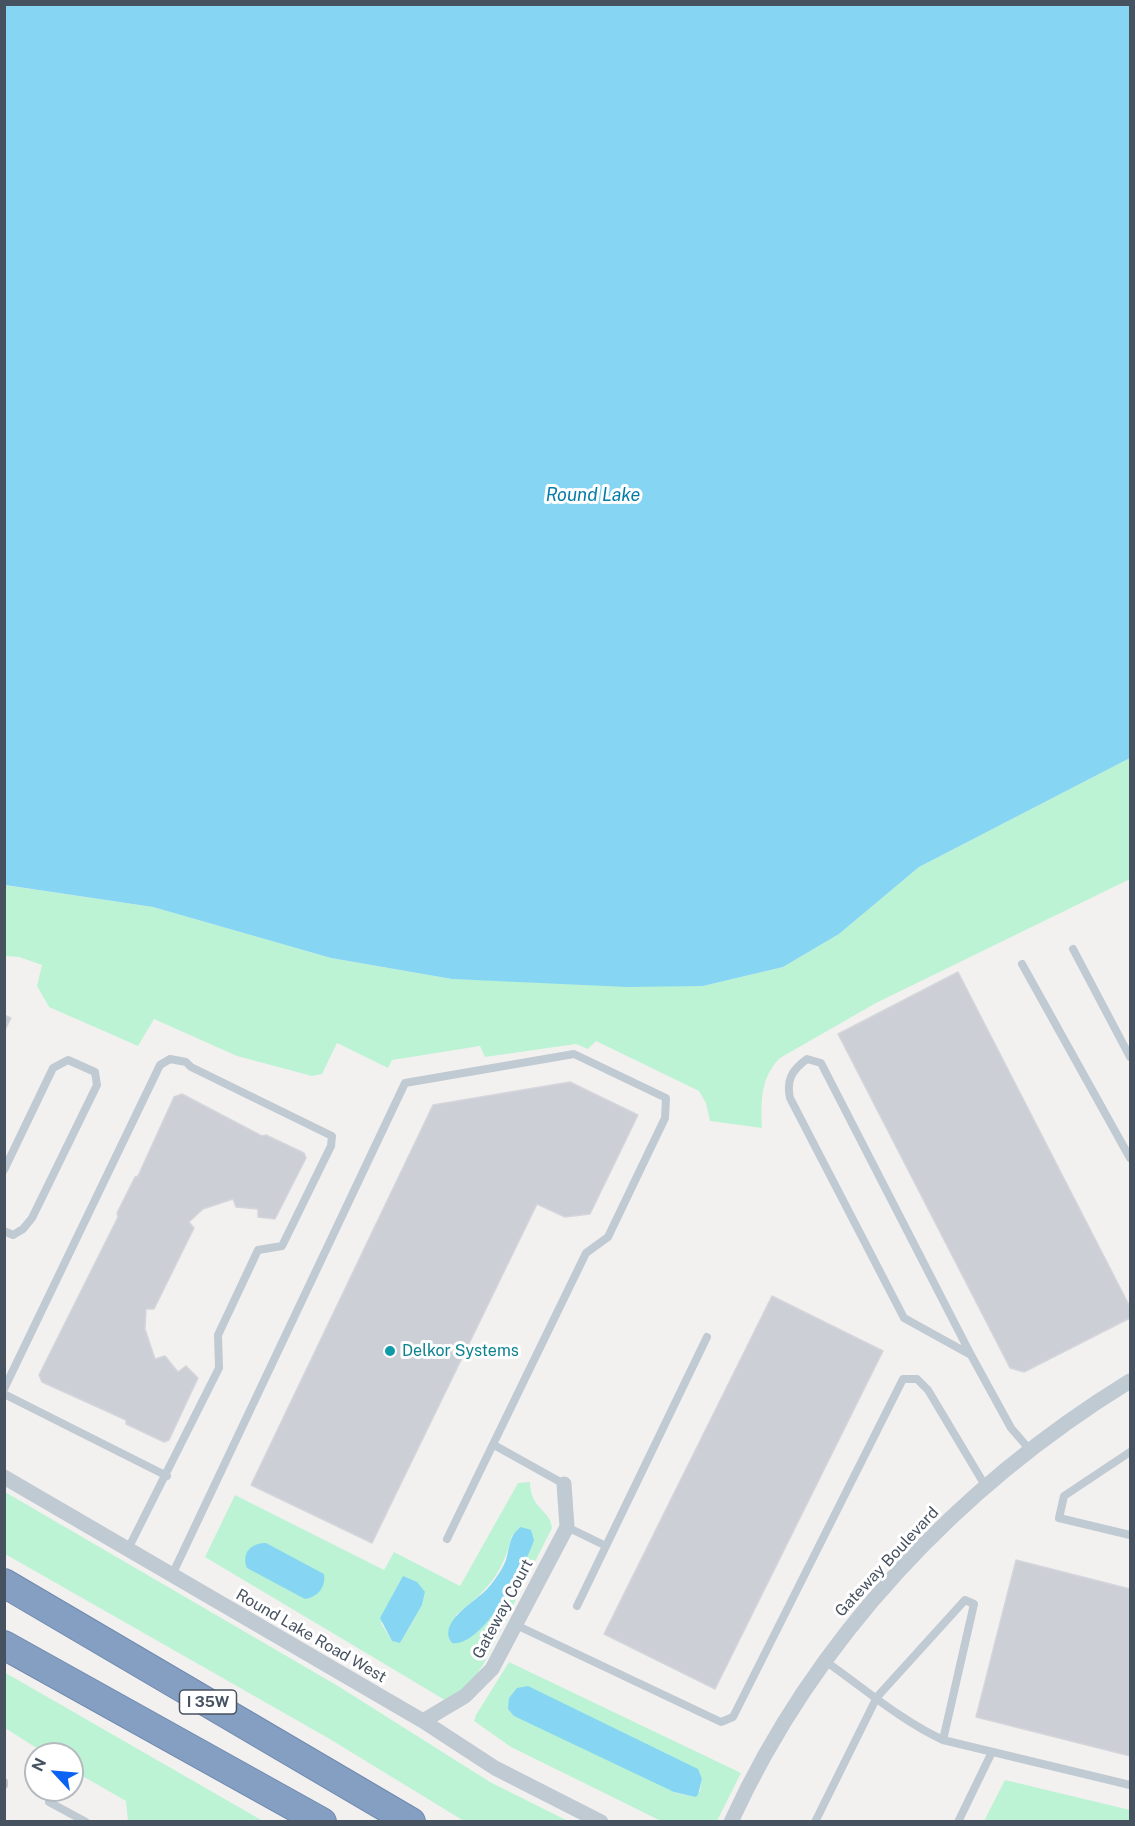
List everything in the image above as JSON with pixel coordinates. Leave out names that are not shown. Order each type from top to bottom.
[{"type":"highway","name":"I 35W","points":[[4,1582],[411,1821]]},
{"type":"highway","points":[[4,1645],[322,1821]]},
{"type":"street","name":"Gateway Boulevard","points":[[731,1821],[782,1726],[825,1661],[870,1602],[986,1487],[1030,1450],[1131,1381]]},
{"type":"street","name":"Round Lake Road West","points":[[4,1478],[423,1721],[495,1767],[601,1821]]},
{"type":"street","points":[[564,1484],[567,1527]]},
{"type":"street","name":"Gateway Court","points":[[423,1721],[465,1696],[492,1669],[567,1527]]},
{"type":"lane","points":[[1073,949],[1131,1057]]},
{"type":"lane","points":[[1022,964],[1131,1158]]},
{"type":"lane","points":[[172,1575],[405,1083],[574,1054],[666,1098],[665,1118],[608,1237],[586,1253],[447,1539]]},
{"type":"lane","points":[[4,1170],[53,1068],[68,1059],[95,1072],[97,1085],[32,1218],[23,1229],[13,1234],[4,1232]]},
{"type":"lane","points":[[4,1389],[160,1065],[170,1059],[186,1062],[191,1067],[332,1136],[332,1146],[282,1246],[258,1250],[218,1335],[219,1368],[167,1476],[128,1549]]},
{"type":"lane","points":[[971,1355],[904,1318],[789,1098],[787,1085],[795,1068],[807,1059],[821,1063],[971,1355],[1011,1428],[1030,1450]]},
{"type":"lane","points":[[577,1606],[707,1337]]},
{"type":"lane","points":[[516,1625],[721,1722],[733,1717],[903,1379],[917,1379],[928,1390],[986,1487]]},
{"type":"lane","points":[[4,1394],[167,1476]]},
{"type":"lane","points":[[494,1445],[564,1484]]},
{"type":"lane","points":[[1131,1452],[1064,1496],[1059,1518],[1131,1535]]},
{"type":"lane","points":[[567,1527],[606,1546]]},
{"type":"lane","points":[[815,1821],[877,1697],[965,1600],[974,1604],[943,1740]]},
{"type":"lane","points":[[825,1661],[877,1697],[912,1726],[943,1740],[1131,1785]]},
{"type":"lane","points":[[958,1821],[992,1752]]},
{"type":"lane","points":[[49,1802],[86,1821]]},
{"type":"green space","points":[[1130,758],[1130,879],[876,1003],[780,1058],[765,1082],[762,1100],[762,1128],[710,1121],[706,1103],[699,1091],[596,1041],[588,1049],[576,1044],[485,1057],[480,1046],[392,1060],[388,1068],[337,1043],[322,1074],[312,1076],[237,1056],[154,1019],[138,1046],[49,1007],[37,986],[42,965],[19,957],[5,956],[4,885],[153,907],[331,958],[452,979],[703,986],[783,967],[839,934],[919,867]]},
{"type":"green space","points":[[530,1482],[533,1498],[548,1517],[552,1528],[483,1665],[455,1706],[205,1557],[235,1495],[384,1570],[394,1552],[460,1586],[518,1483]],"holes":[[[512,1535],[532,1545],[490,1619],[455,1616],[492,1581],[503,1561]],[[425,1592],[422,1605],[400,1643],[392,1641],[381,1623]]]},
{"type":"green space","points":[[5,1492],[338,1686],[490,1782],[568,1821],[464,1821],[328,1738],[5,1554]]},
{"type":"green space","points":[[509,1662],[741,1773],[717,1821],[661,1821],[511,1747],[474,1721]],"holes":[[[702,1779],[700,1791],[694,1797],[673,1792]]]},
{"type":"green space","points":[[4,1672],[263,1821],[128,1821],[126,1801],[84,1777],[84,1742],[27,1742],[5,1728]]},
{"type":"green space","points":[[1005,1780],[1130,1810],[1130,1821],[984,1821]]},
{"type":"water","name":"Round Lake","points":[[4,5],[1130,5],[1130,758],[919,867],[839,934],[783,967],[703,986],[627,987],[452,979],[331,958],[153,907],[5,885]]},
{"type":"water","points":[[521,1527],[531,1530],[534,1540],[513,1585],[502,1603],[477,1633],[464,1641],[452,1643],[449,1627],[453,1620],[496,1578],[506,1560],[512,1538]]},
{"type":"water","points":[[266,1543],[324,1574],[324,1583],[320,1591],[305,1599],[247,1568],[246,1553],[256,1545]]},
{"type":"water","points":[[403,1576],[417,1582],[425,1592],[422,1605],[400,1643],[392,1641],[380,1618]]},
{"type":"water","points":[[528,1686],[698,1769],[702,1779],[698,1795],[695,1797],[674,1792],[514,1716],[508,1709],[509,1698],[517,1688]]},
{"type":"building","points":[[958,972],[1130,1307],[1130,1318],[1024,1372],[1010,1368],[838,1034]]},
{"type":"building","points":[[4,1015],[11,1018],[4,1032]]},
{"type":"building","name":"Delkor Systems","points":[[570,1082],[638,1115],[590,1214],[565,1217],[537,1204],[372,1543],[251,1485],[433,1105]]},
{"type":"building","points":[[182,1094],[262,1136],[266,1135],[304,1153],[306,1158],[275,1219],[258,1217],[258,1209],[236,1207],[233,1199],[203,1209],[189,1222],[194,1228],[154,1309],[146,1309],[145,1329],[155,1359],[165,1356],[178,1372],[186,1366],[198,1378],[169,1440],[164,1442],[126,1424],[126,1420],[42,1382],[39,1375],[118,1217],[117,1213],[135,1177],[138,1176],[174,1097]]},
{"type":"building","points":[[772,1296],[883,1351],[715,1689],[604,1634]]},
{"type":"building","points":[[1016,1560],[1130,1589],[1130,1756],[976,1717]]},
{"type":"place","name":"Delkor Systems","points":[[390,1351]]}]
